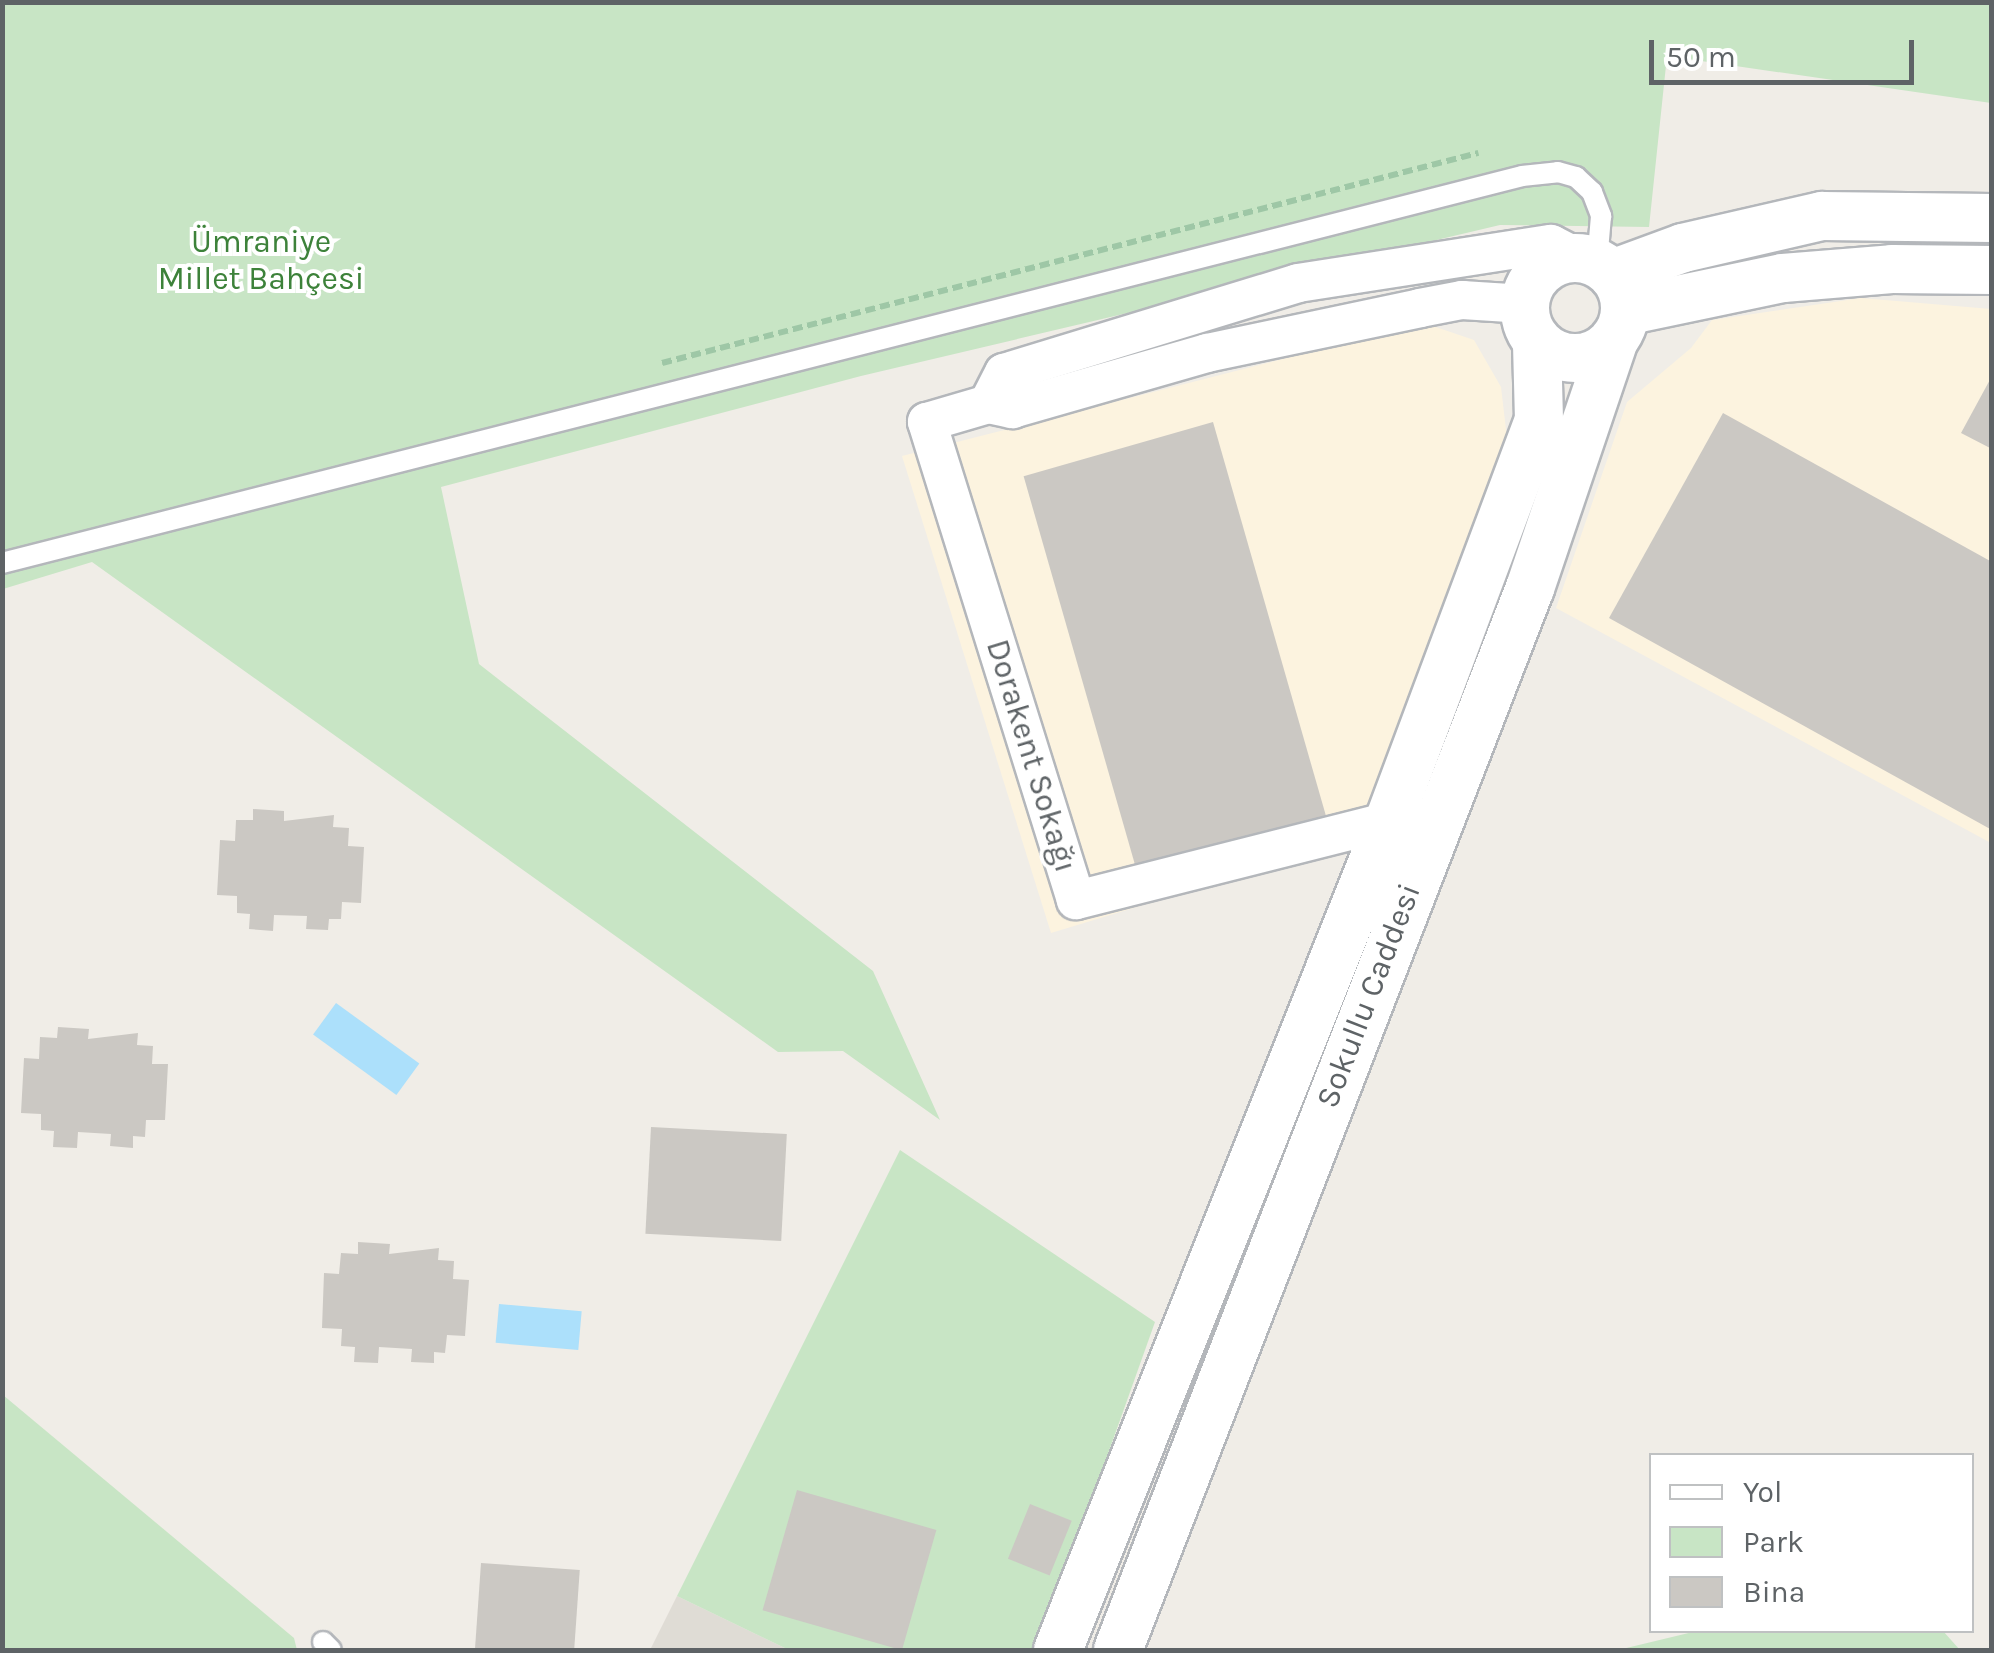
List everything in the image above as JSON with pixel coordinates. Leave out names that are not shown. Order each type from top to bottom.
[{"type":"street","points":[[1606,289],[1683,248],[1822,216],[1992,218]]},
{"type":"street","points":[[988,404],[1004,374],[1298,283],[1551,244],[1606,289]]},
{"type":"street","points":[[1606,289],[1593,356],[1572,358],[1531,323],[1542,270],[1606,289],[1892,269],[1992,270]]},
{"type":"street","name":"Sokullu Caddesi","points":[[1058,1650],[1182,1338],[1410,830],[1530,588],[1606,289]]},
{"type":"street","name":"Dorakent Sokağı","points":[[1410,830],[1076,900],[927,422],[988,404],[1012,409],[1207,353],[1462,300],[1531,323]]},
{"type":"street","name":"Sokullu Caddesi","points":[[1118,1650],[1227,1364],[1410,830],[1539,420],[1531,323]]},
{"type":"street","points":[[1182,1338],[1227,1364]]},
{"type":"lane","points":[[2,563],[1522,176],[1558,172],[1592,192],[1601,216],[1606,289]]},
{"type":"path","points":[[654,365],[1478,153]]},
{"type":"shaded area","points":[[1861,298],[1991,309],[1991,843],[1556,608],[1627,402],[1691,348],[1712,320]]},
{"type":"shaded area","points":[[1424,323],[1474,340],[1501,387],[1508,447],[1354,841],[1051,933],[902,456]]},
{"type":"shaded area","points":[[677,1596],[789,1650],[650,1650]]},
{"type":"green space","name":"Ümraniye Millet Bahçesi","points":[[3,3],[1991,3],[1991,103],[1667,56],[1649,227],[1500,225],[861,376],[441,487],[479,664],[873,971],[940,1120],[843,1051],[778,1052],[92,562],[3,589]]},
{"type":"green space","points":[[900,1150],[1155,1322],[1038,1650],[789,1650],[677,1596]]},
{"type":"green space","points":[[3,1395],[294,1638],[297,1650],[3,1650]]},
{"type":"green space","points":[[1689,1633],[1945,1633],[1960,1650],[1618,1650]]},
{"type":"water","points":[[336,1003],[419,1064],[396,1095],[313,1035]]},
{"type":"water","points":[[499,1304],[582,1311],[578,1350],[496,1343]]},
{"type":"building","points":[[1992,376],[1992,449],[1961,433]]},
{"type":"building","points":[[1723,413],[1992,562],[1992,830],[1609,618]]},
{"type":"building","points":[[1213,422],[1330,829],[1140,883],[1024,476]]},
{"type":"building","points":[[253,809],[284,811],[284,821],[334,815],[333,827],[349,828],[348,846],[364,847],[361,903],[342,902],[341,919],[329,919],[328,930],[306,929],[307,916],[274,915],[273,931],[249,929],[250,914],[237,913],[237,896],[217,895],[220,840],[235,841],[236,820],[253,820]]},
{"type":"building","points":[[58,1027],[89,1029],[88,1039],[138,1033],[137,1045],[153,1046],[152,1064],[168,1064],[165,1120],[146,1120],[145,1137],[133,1136],[133,1148],[110,1146],[111,1134],[78,1132],[77,1148],[53,1147],[54,1131],[41,1130],[41,1114],[21,1113],[24,1058],[39,1059],[40,1037],[57,1038]]},
{"type":"building","points":[[651,1127],[787,1134],[781,1241],[645,1234]]},
{"type":"building","points":[[358,1242],[390,1244],[389,1254],[439,1248],[438,1260],[454,1261],[453,1279],[469,1280],[465,1336],[447,1335],[445,1353],[434,1352],[434,1363],[411,1362],[412,1349],[379,1347],[378,1363],[354,1362],[355,1347],[341,1346],[342,1329],[322,1328],[324,1273],[339,1274],[341,1253],[358,1254]]},
{"type":"building","points":[[797,1490],[936,1530],[902,1650],[763,1610]]},
{"type":"building","points":[[1030,1504],[1072,1521],[1050,1576],[1008,1559]]},
{"type":"building","points":[[481,1563],[580,1570],[574,1650],[475,1650]]}]
